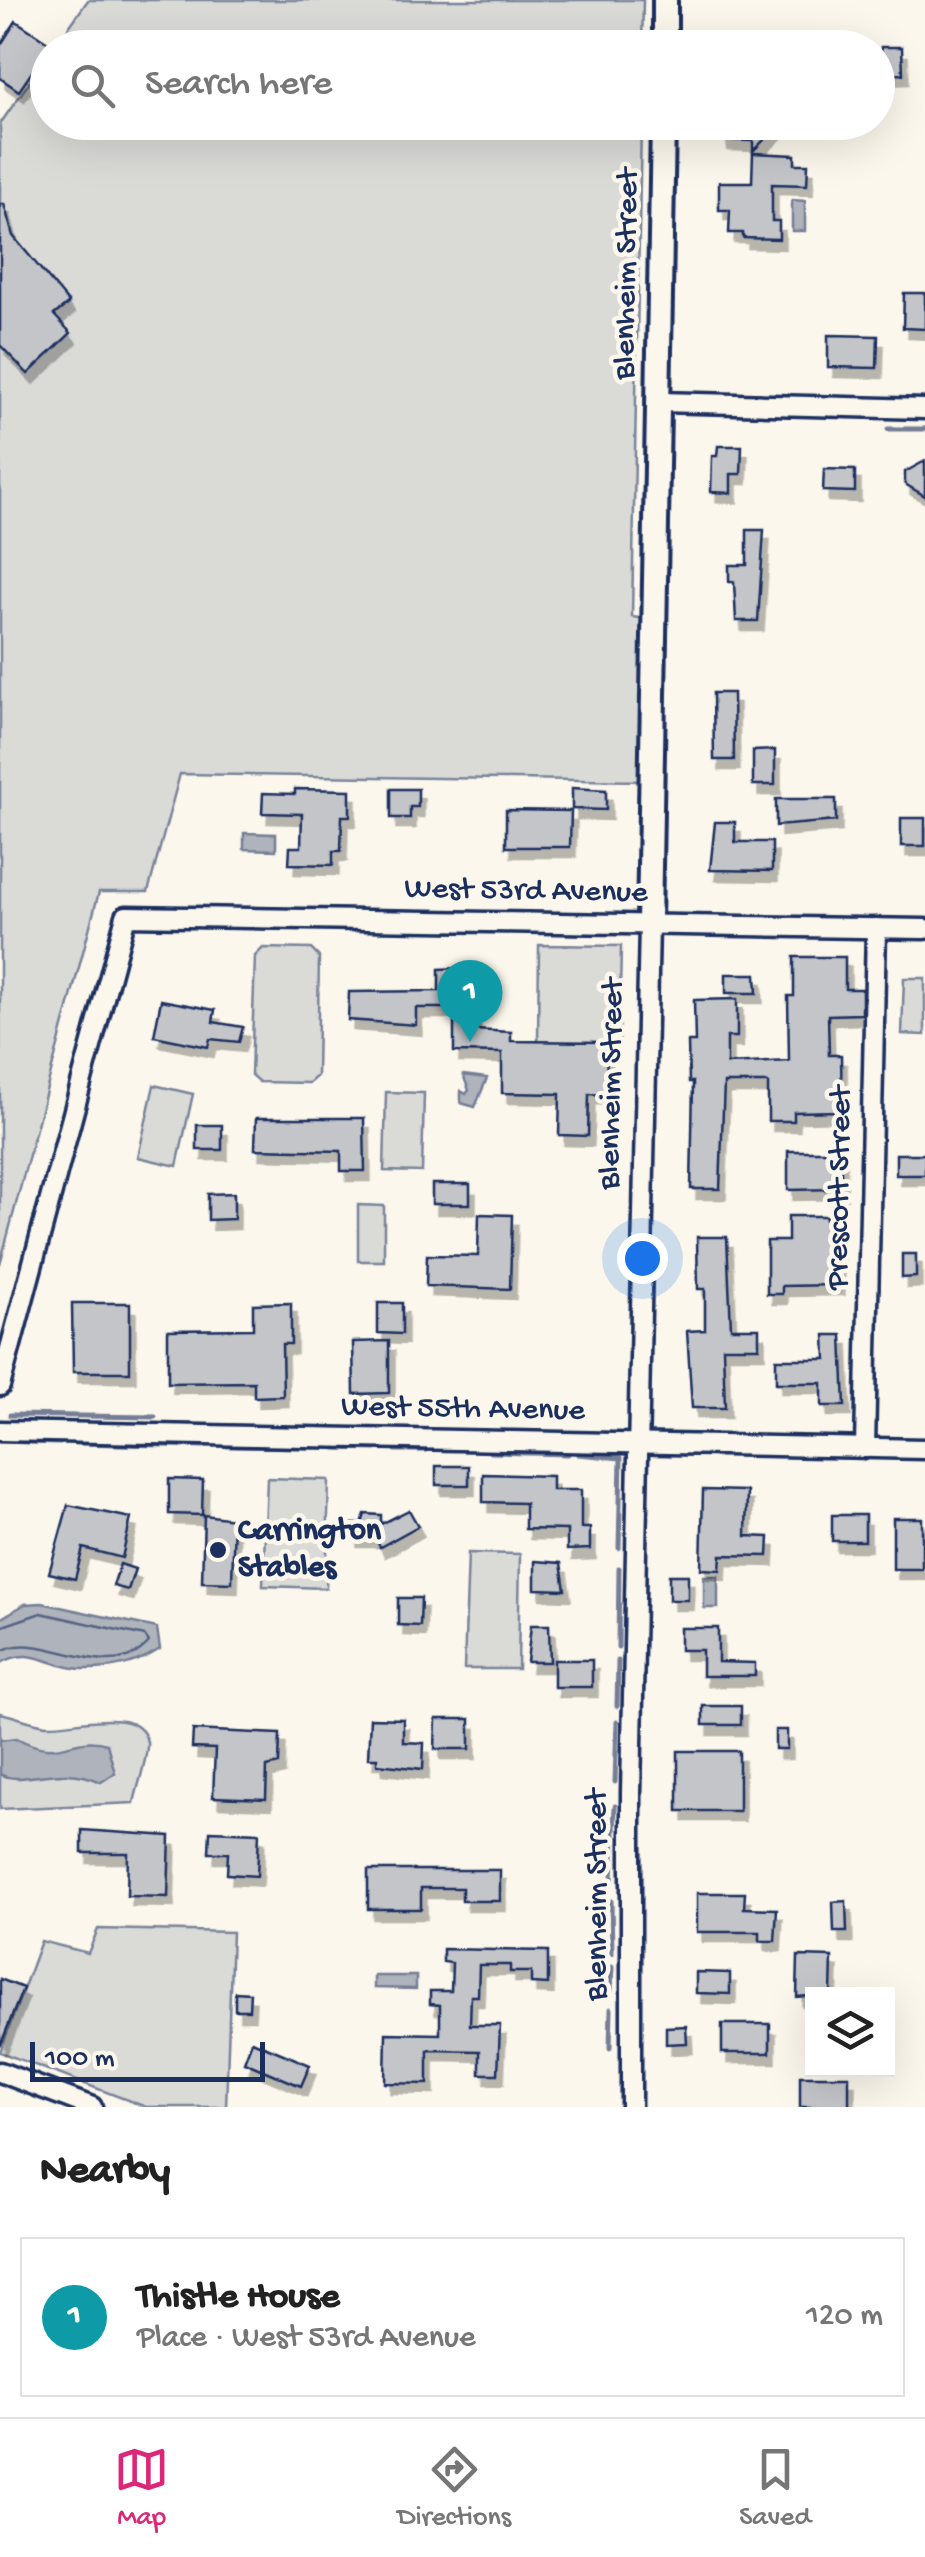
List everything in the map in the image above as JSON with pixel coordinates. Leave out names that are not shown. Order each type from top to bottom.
[{"type":"street","points":[[664,30],[665,0]]},
{"type":"street","name":"Blenheim Street","points":[[631,2107],[630,1877],[663,140]]},
{"type":"street","points":[[659,402],[925,409]]},
{"type":"street","name":"West 53rd Avenue","points":[[0,1386],[126,916],[925,929]]},
{"type":"street","name":"Prescott Street","points":[[865,1448],[876,928]]},
{"type":"street","name":"West 55th Avenue","points":[[0,1431],[925,1449]]},
{"type":"street","points":[[0,2072],[92,2107]]},
{"type":"shaded area","points":[[88,0],[643,0],[642,30],[67,30]]},
{"type":"shaded area","points":[[30,81],[30,140],[641,140],[632,617],[647,619],[643,781],[180,774],[148,892],[99,892],[0,1264],[0,124]]},
{"type":"shaded area","points":[[539,945],[621,946],[619,1043],[538,1042]]},
{"type":"shaded area","points":[[263,948],[311,949],[319,957],[317,1076],[309,1083],[259,1082],[251,1075],[255,956]]},
{"type":"shaded area","points":[[904,978],[925,978],[925,1035],[902,1034]]},
{"type":"shaded area","points":[[154,1085],[193,1094],[177,1166],[138,1157]]},
{"type":"shaded area","points":[[386,1092],[424,1093],[422,1172],[384,1171]]},
{"type":"shaded area","points":[[358,1205],[384,1206],[384,1261],[358,1261]]},
{"type":"shaded area","points":[[267,1478],[329,1480],[326,1588],[263,1586]]},
{"type":"shaded area","points":[[468,1553],[520,1554],[518,1669],[464,1669]]},
{"type":"shaded area","points":[[0,1713],[46,1725],[119,1720],[142,1730],[147,1747],[134,1803],[0,1809]]},
{"type":"shaded area","points":[[98,1929],[232,1932],[226,2107],[146,2107],[0,2052],[41,1941],[88,1953]]},
{"type":"water","points":[[792,200],[805,201],[805,231],[792,231]]},
{"type":"water","points":[[244,833],[276,834],[276,850],[244,849]]},
{"type":"water","points":[[463,1075],[487,1078],[475,1107],[461,1103],[461,1091],[466,1094],[469,1090]]},
{"type":"water","points":[[704,1576],[718,1576],[718,1608],[704,1608]]},
{"type":"water","points":[[42,1603],[157,1628],[160,1649],[133,1662],[104,1668],[71,1668],[21,1656],[0,1664],[0,1619],[25,1604]]},
{"type":"water","points":[[17,1738],[45,1748],[84,1742],[107,1744],[115,1773],[101,1782],[71,1774],[19,1778],[0,1774],[0,1740]]},
{"type":"water","points":[[374,1976],[416,1976],[416,1989],[374,1988]]},
{"type":"building","points":[[16,21],[30,30],[30,75],[19,91],[0,78],[0,46]]},
{"type":"building","points":[[895,47],[902,47],[903,74],[895,74]]},
{"type":"building","points":[[722,140],[764,140],[753,151],[753,141]]},
{"type":"building","points":[[753,153],[795,155],[795,164],[808,164],[807,185],[772,184],[772,221],[779,221],[779,239],[743,238],[743,233],[729,233],[730,210],[719,210],[719,182],[752,182]]},
{"type":"building","points":[[0,204],[4,204],[13,236],[69,303],[54,315],[71,333],[28,374],[0,345]]},
{"type":"building","points":[[904,293],[925,293],[925,329],[903,328]]},
{"type":"building","points":[[828,335],[878,336],[877,368],[828,367]]},
{"type":"building","points":[[718,446],[742,446],[741,474],[731,474],[731,493],[711,492],[712,456],[717,456]]},
{"type":"building","points":[[925,461],[925,496],[905,484],[905,472]]},
{"type":"building","points":[[824,469],[855,470],[855,492],[823,491]]},
{"type":"building","points":[[747,530],[764,530],[758,621],[736,621],[729,565],[747,565]]},
{"type":"building","points":[[713,693],[733,693],[734,760],[714,760]]},
{"type":"building","points":[[775,750],[775,785],[753,785],[753,751]]},
{"type":"building","points":[[572,788],[606,790],[606,810],[572,809]]},
{"type":"building","points":[[295,789],[350,790],[350,816],[342,816],[341,851],[333,851],[333,865],[289,864],[290,847],[301,847],[302,814],[262,813],[263,793],[295,794]]},
{"type":"building","points":[[391,789],[418,789],[418,807],[410,807],[410,818],[391,818]]},
{"type":"building","points":[[776,799],[836,799],[836,821],[776,826]]},
{"type":"building","points":[[506,810],[571,811],[570,847],[506,847]]},
{"type":"building","points":[[901,818],[925,818],[925,846],[901,846]]},
{"type":"building","points":[[715,822],[735,822],[735,842],[772,842],[772,871],[710,870]]},
{"type":"building","points":[[794,957],[845,957],[845,989],[862,989],[862,1014],[828,1015],[829,1055],[841,1055],[842,1111],[794,1112],[794,1121],[768,1121],[768,1083],[724,1083],[720,1189],[691,1189],[693,1082],[689,1082],[688,1042],[695,1042],[694,1000],[737,999],[737,1037],[727,1037],[727,1064],[789,1061],[788,996],[794,996]]},
{"type":"building","points":[[459,968],[459,1008],[416,1008],[416,1025],[348,1020],[349,992],[439,991],[439,969]]},
{"type":"building","points":[[726,974],[756,974],[757,993],[726,993]]},
{"type":"building","points":[[161,1000],[215,1010],[213,1022],[243,1027],[239,1042],[210,1039],[208,1047],[154,1036]]},
{"type":"building","points":[[454,1017],[475,1017],[475,1030],[511,1032],[511,1041],[607,1042],[606,1095],[589,1094],[588,1136],[559,1135],[560,1094],[502,1093],[502,1053],[454,1052]]},
{"type":"building","points":[[256,1118],[364,1118],[365,1171],[341,1171],[341,1151],[255,1149]]},
{"type":"building","points":[[197,1125],[222,1125],[222,1150],[197,1150]]},
{"type":"building","points":[[788,1151],[841,1151],[841,1189],[788,1190]]},
{"type":"building","points":[[896,1154],[925,1154],[925,1175],[896,1175]]},
{"type":"building","points":[[432,1184],[470,1184],[470,1204],[432,1204]]},
{"type":"building","points":[[234,1193],[234,1219],[208,1220],[208,1194]]},
{"type":"building","points":[[479,1214],[512,1215],[510,1289],[426,1286],[427,1255],[478,1256]]},
{"type":"building","points":[[788,1216],[826,1216],[826,1242],[838,1241],[839,1285],[782,1286],[782,1294],[767,1294],[767,1241],[788,1241]]},
{"type":"building","points":[[697,1237],[727,1237],[731,1328],[759,1328],[759,1347],[723,1347],[725,1408],[692,1408],[687,1331],[705,1330],[705,1289],[698,1289]]},
{"type":"building","points":[[902,1254],[916,1254],[916,1277],[902,1278]]},
{"type":"building","points":[[72,1303],[130,1303],[130,1372],[73,1372]]},
{"type":"building","points":[[291,1303],[291,1344],[282,1344],[283,1396],[254,1397],[254,1382],[168,1383],[168,1330],[253,1329],[253,1304]]},
{"type":"building","points":[[378,1303],[402,1303],[402,1334],[378,1333]]},
{"type":"building","points":[[825,1335],[842,1335],[845,1406],[822,1406],[822,1383],[776,1383],[776,1359],[826,1359]]},
{"type":"building","points":[[389,1341],[389,1393],[354,1394],[353,1342]]},
{"type":"building","points":[[436,1466],[469,1466],[469,1485],[436,1485]]},
{"type":"building","points":[[483,1474],[552,1476],[552,1490],[581,1490],[581,1528],[590,1528],[590,1549],[567,1550],[567,1530],[525,1529],[525,1503],[483,1502]]},
{"type":"building","points":[[169,1479],[203,1480],[202,1515],[169,1514]]},
{"type":"building","points":[[703,1490],[747,1491],[746,1536],[769,1537],[768,1556],[721,1555],[720,1570],[701,1569]]},
{"type":"building","points":[[68,1505],[131,1518],[122,1558],[83,1548],[75,1579],[49,1573]]},
{"type":"building","points":[[409,1510],[418,1526],[380,1547],[375,1537],[352,1537],[352,1524],[362,1524],[365,1514],[381,1515],[381,1524]]},
{"type":"building","name":"Carrington Stables","points":[[204,1515],[234,1519],[232,1583],[202,1582]]},
{"type":"building","points":[[832,1515],[865,1515],[865,1541],[832,1541]]},
{"type":"building","points":[[893,1518],[922,1518],[922,1569],[893,1569]]},
{"type":"building","points":[[535,1561],[561,1563],[565,1590],[535,1589]]},
{"type":"building","points":[[120,1564],[135,1569],[128,1590],[113,1586]]},
{"type":"building","points":[[669,1575],[688,1575],[688,1600],[669,1600]]},
{"type":"building","points":[[398,1598],[421,1598],[420,1626],[398,1625]]},
{"type":"building","points":[[531,1625],[549,1625],[550,1662],[527,1662]]},
{"type":"building","points":[[680,1628],[718,1628],[718,1662],[755,1663],[755,1676],[702,1676],[702,1650],[680,1650]]},
{"type":"building","points":[[554,1660],[592,1660],[592,1687],[554,1687]]},
{"type":"building","points":[[703,1706],[741,1706],[741,1725],[703,1725]]},
{"type":"building","points":[[370,1718],[403,1719],[403,1742],[424,1743],[423,1769],[377,1764],[377,1758],[368,1758]]},
{"type":"building","points":[[436,1719],[470,1719],[470,1749],[435,1749]]},
{"type":"building","points":[[193,1730],[280,1734],[279,1764],[267,1767],[266,1799],[213,1797],[215,1749],[192,1748]]},
{"type":"building","points":[[775,1730],[787,1730],[787,1749],[775,1749]]},
{"type":"building","points":[[678,1751],[739,1751],[739,1811],[678,1811]]},
{"type":"building","points":[[82,1830],[170,1836],[168,1897],[127,1896],[128,1853],[82,1853]]},
{"type":"building","points":[[210,1831],[259,1833],[257,1876],[227,1874],[228,1853],[209,1853]]},
{"type":"building","points":[[368,1870],[500,1870],[500,1901],[462,1901],[462,1888],[421,1888],[421,1909],[368,1909]]},
{"type":"building","points":[[697,1893],[745,1893],[744,1908],[777,1909],[775,1941],[760,1941],[760,1932],[697,1932]]},
{"type":"building","points":[[846,1901],[847,1932],[834,1932],[833,1902]]},
{"type":"building","points":[[443,1949],[548,1951],[548,1984],[531,1983],[531,1972],[510,1972],[510,1965],[479,1965],[478,1996],[471,1996],[470,2025],[500,2025],[498,2074],[480,2074],[480,2051],[428,2050],[428,2084],[385,2083],[386,2033],[440,2034],[440,2005],[430,2004],[430,1991],[451,1991],[452,1963],[443,1962]]},
{"type":"building","points":[[798,1956],[832,1957],[831,1987],[805,1987],[805,1996],[797,1997]]},
{"type":"building","points":[[696,1972],[730,1973],[730,1994],[696,1993]]},
{"type":"building","points":[[0,1979],[23,1988],[1,2044],[0,2044]]},
{"type":"building","points":[[235,1992],[250,1993],[249,2010],[235,2010]]},
{"type":"building","points":[[722,2024],[770,2024],[770,2053],[722,2053]]},
{"type":"building","points":[[686,2026],[687,2043],[666,2044],[666,2027]]},
{"type":"building","points":[[252,2041],[310,2065],[301,2086],[244,2062]]},
{"type":"building","points":[[800,2076],[849,2077],[849,2107],[800,2107]]},
{"type":"waterway","points":[[888,429],[925,429]]},
{"type":"waterway","points":[[10,1415],[155,1417]]},
{"type":"waterway","points":[[0,1441],[60,1443]]},
{"type":"waterway","points":[[76,1443],[205,1446]]},
{"type":"waterway","points":[[227,1446],[315,1447]]},
{"type":"waterway","points":[[336,1448],[376,1449]]},
{"type":"waterway","points":[[396,1450],[426,1450]]},
{"type":"waterway","points":[[490,1452],[568,1454]]},
{"type":"waterway","points":[[578,1454],[621,1458],[619,1548]]},
{"type":"waterway","points":[[618,1647],[619,1568]]},
{"type":"waterway","points":[[617,1706],[618,1661]]},
{"type":"waterway","points":[[615,1782],[617,1722]]},
{"type":"waterway","points":[[612,1881],[615,1806]]},
{"type":"waterway","points":[[611,1901],[612,1953]]},
{"type":"waterway","points":[[611,1990],[612,1967]]},
{"type":"waterway","points":[[610,2048],[611,2009]]},
{"type":"place","name":"Thistle House","points":[[470,1042]]},
{"type":"place","name":"Carrington Stables","points":[[218,1550]]}]
